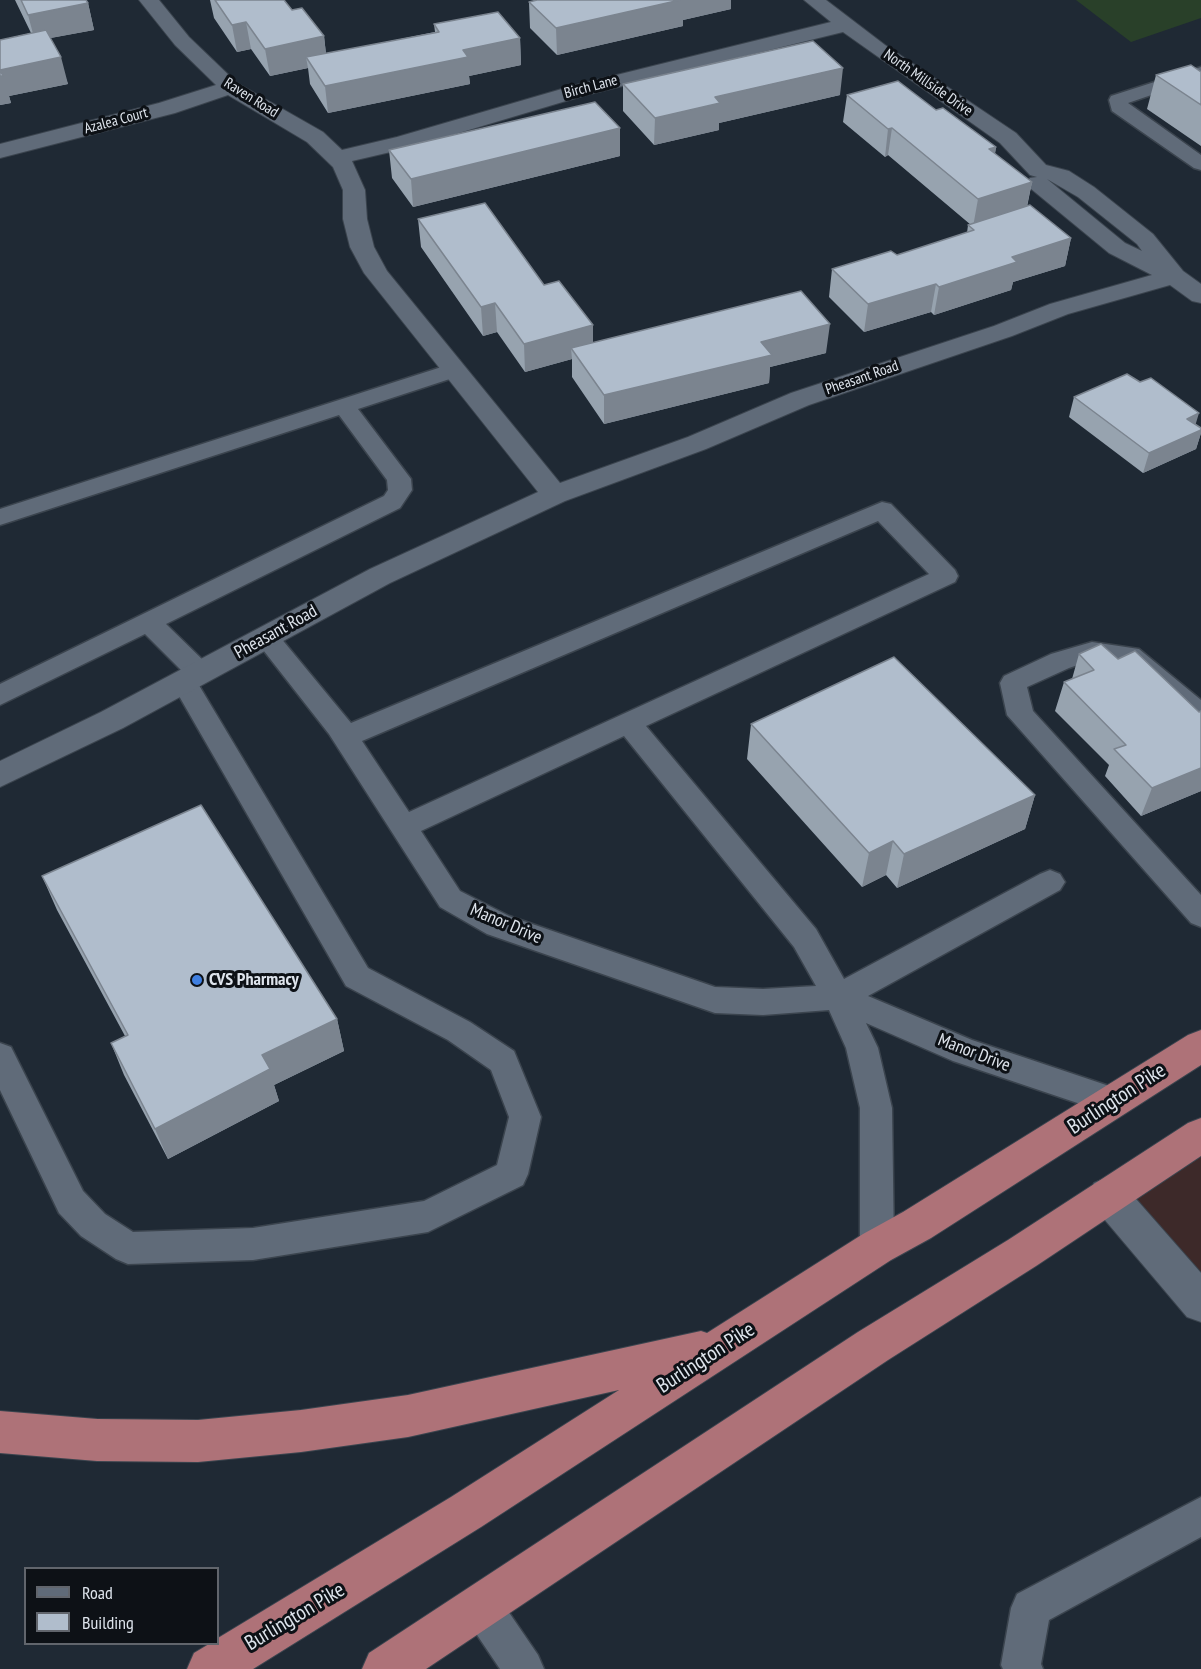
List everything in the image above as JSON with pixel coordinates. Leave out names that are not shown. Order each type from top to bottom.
[{"type":"highway","name":"Burlington Pike","points":[[210,1669],[466,1512],[877,1247],[917,1226],[1201,1046]]},
{"type":"highway","points":[[385,1669],[873,1346],[1022,1253],[1201,1135]]},
{"type":"highway","points":[[0,1432],[97,1440],[198,1441],[301,1431],[408,1416],[723,1346]]},
{"type":"street","name":"Raven Road","points":[[149,0],[182,41],[230,87],[299,126],[321,141],[338,158]]},
{"type":"street","name":"North Millside Drive","points":[[814,0],[950,100],[1008,138],[1038,170],[1037,183],[1117,248],[1174,276],[1201,296]]},
{"type":"street","name":"Birch Lane","points":[[338,158],[404,142],[579,90],[845,25]]},
{"type":"street","name":"Azalea Court","points":[[0,151],[167,108],[230,87]]},
{"type":"street","points":[[338,158],[344,164],[354,190],[357,232],[368,260],[385,286],[555,495]]},
{"type":"street","name":"Pheasant Road","points":[[0,775],[192,678],[380,576],[497,519],[555,495],[697,443],[800,399],[1003,331],[1059,309],[1174,276]]},
{"type":"street","points":[[1108,1195],[1201,1303]]},
{"type":"lane","points":[[1201,72],[1118,100],[1119,107],[1201,164]]},
{"type":"lane","points":[[0,517],[454,370]]},
{"type":"lane","points":[[0,695],[392,502],[400,490],[399,479],[344,406]]},
{"type":"lane","points":[[345,737],[882,510],[946,576],[402,827]]},
{"type":"lane","points":[[0,1057],[71,1202],[93,1225],[128,1248],[253,1244],[428,1216],[511,1174],[525,1117],[503,1060],[459,1031],[357,977],[192,678],[148,622]]},
{"type":"lane","name":"Manor Drive","points":[[266,637],[345,737],[450,899],[498,925],[715,1000],[763,1002],[838,997],[964,1051],[1113,1101]]},
{"type":"lane","points":[[1201,715],[1130,656],[1092,651],[1060,661],[1013,683],[1020,715],[1201,915]]},
{"type":"lane","points":[[628,723],[804,938],[838,997],[862,1048],[876,1108],[877,1247]]},
{"type":"lane","points":[[838,997],[1050,882]]},
{"type":"lane","points":[[1023,1669],[1021,1665],[1031,1608],[1201,1516]]},
{"type":"lane","points":[[481,1606],[524,1669]]},
{"type":"shaded area","points":[[1201,1134],[1201,1303],[1108,1195]]},
{"type":"green space","points":[[1076,0],[1201,0],[1201,18],[1131,42]]},
{"type":"building","points":[[21,0],[86,0],[88,3],[28,15]]},
{"type":"building","points":[[215,0],[284,0],[292,10],[302,8],[324,36],[265,49],[246,22],[232,25]]},
{"type":"building","points":[[537,0],[680,0],[556,28],[529,2]]},
{"type":"building","points":[[498,12],[520,38],[463,50],[468,57],[325,86],[306,57],[439,32],[434,24]]},
{"type":"building","points":[[46,30],[61,57],[0,70],[0,40]]},
{"type":"building","points":[[813,41],[843,68],[715,97],[720,103],[655,118],[623,84]]},
{"type":"building","points":[[1191,65],[1201,72],[1201,105],[1156,75]]},
{"type":"building","points":[[898,81],[936,110],[943,108],[996,147],[989,149],[1032,182],[978,199],[892,128],[888,129],[847,95]]},
{"type":"building","points":[[595,102],[620,128],[411,179],[389,150]]},
{"type":"building","points":[[485,203],[544,285],[559,281],[593,325],[524,344],[495,303],[481,307],[418,219]]},
{"type":"building","points":[[1030,205],[1071,238],[1012,257],[1017,262],[939,287],[936,284],[868,304],[832,269],[891,251],[897,255],[974,230],[968,225]]},
{"type":"building","points":[[801,291],[830,324],[761,342],[772,355],[604,395],[571,348]]},
{"type":"building","points":[[1127,374],[1140,382],[1151,378],[1199,413],[1187,419],[1201,430],[1149,453],[1074,397]]},
{"type":"building","points":[[1101,644],[1118,659],[1135,651],[1199,712],[1201,711],[1201,768],[1152,788],[1114,749],[1126,745],[1064,682],[1094,670],[1079,654]]},
{"type":"building","points":[[894,657],[1035,795],[904,854],[893,841],[869,853],[751,724]]},
{"type":"building","name":"CVS Pharmacy","points":[[201,805],[337,1019],[262,1055],[270,1069],[155,1129],[111,1043],[128,1035],[42,876]]},
{"type":"place","name":"CVS Pharmacy","points":[[197,980]]}]
